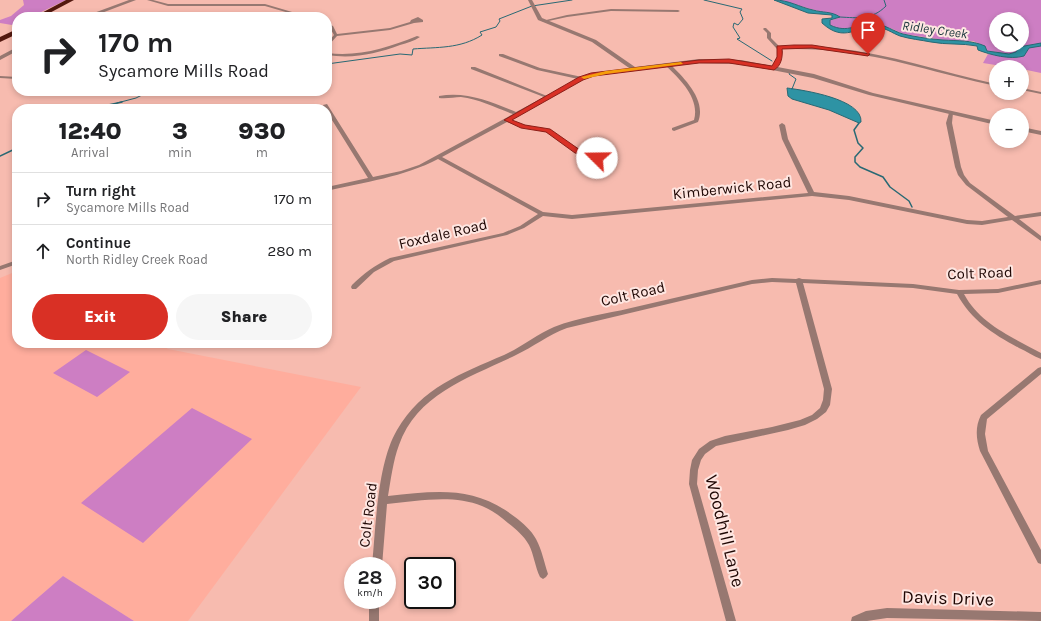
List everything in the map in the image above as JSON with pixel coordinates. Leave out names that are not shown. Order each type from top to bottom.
[{"type":"highway","points":[[47,12],[71,0]]},
{"type":"highway","points":[[54,12],[78,0]]},
{"type":"highway","points":[[0,36],[12,30]]},
{"type":"highway","points":[[0,40],[12,34]]},
{"type":"street","points":[[100,12],[134,0]]},
{"type":"street","points":[[148,0],[168,5],[265,5],[290,12]]},
{"type":"street","points":[[530,0],[538,17],[544,22],[594,41],[634,69]]},
{"type":"street","points":[[544,22],[562,17],[611,10],[678,11]]},
{"type":"street","points":[[332,40],[336,35],[390,29],[413,22]]},
{"type":"street","points":[[332,27],[336,35]]},
{"type":"street","points":[[765,29],[769,33],[769,38],[779,48],[780,57],[774,68]]},
{"type":"street","points":[[332,55],[342,56],[375,52],[418,37]]},
{"type":"street","points":[[779,48],[812,46],[868,54],[895,59],[962,78],[989,84]]},
{"type":"street","points":[[0,58],[12,52]]},
{"type":"street","points":[[501,55],[539,69],[581,78]]},
{"type":"street","points":[[332,188],[371,180],[421,166],[581,78],[593,74],[699,61],[726,61],[814,76],[871,94],[989,121]]},
{"type":"street","points":[[668,65],[679,75],[699,107],[699,114],[696,121],[674,129]]},
{"type":"street","points":[[472,68],[547,97]]},
{"type":"street","points":[[0,77],[12,78]]},
{"type":"street","points":[[1029,90],[1041,93]]},
{"type":"street","points":[[441,97],[458,94],[468,96],[516,114]]},
{"type":"street","points":[[951,113],[949,123],[960,175],[968,184],[1041,239]]},
{"type":"street","points":[[332,116],[371,180]]},
{"type":"street","points":[[507,120],[524,126],[548,131],[578,151],[598,156]]},
{"type":"street","points":[[782,125],[785,139],[812,194]]},
{"type":"street","points":[[1029,130],[1041,133]]},
{"type":"street","name":"Kimberwick Road","points":[[438,157],[542,214],[572,217],[812,194],[849,198],[967,222],[982,223],[1041,214]]},
{"type":"street","name":"Foxdale Road","points":[[354,287],[374,268],[392,259],[505,234],[522,227],[542,214]]},
{"type":"street","points":[[0,268],[12,264]]},
{"type":"street","name":"Colt Road","points":[[378,557],[390,460],[400,432],[425,398],[488,364],[510,356],[552,330],[752,282],[772,280],[913,286],[959,292],[998,291],[1041,282]]},
{"type":"street","name":"Woodhill Lane","points":[[731,621],[692,484],[694,462],[703,450],[713,443],[797,424],[812,419],[824,410],[828,400],[828,390],[799,280]]},
{"type":"street","points":[[959,292],[964,304],[979,319],[994,330],[1041,356]]},
{"type":"street","points":[[1041,370],[987,413],[980,426],[980,438],[984,451],[1041,560]]},
{"type":"street","points":[[384,500],[445,494],[463,496],[486,503],[506,514],[521,528],[533,544],[543,574]]},
{"type":"street","points":[[374,609],[374,621]]},
{"type":"street","name":"Davis Drive","points":[[856,621],[866,616],[887,613],[1041,617]]},
{"type":"shaded area","points":[[23,0],[66,0],[41,12],[16,12],[24,5]]},
{"type":"shaded area","points":[[778,0],[1041,0],[1041,73],[1029,70],[1029,60],[989,60],[989,64],[983,63],[988,54],[1009,56],[1008,54],[994,52],[1029,52],[1029,12],[989,12],[989,51],[987,51],[985,46],[973,41],[944,40],[904,34],[890,28],[873,24],[841,30],[830,25],[829,21],[840,17]]},
{"type":"shaded area","points":[[12,15],[12,25],[0,23],[0,20]]},
{"type":"shaded area","points":[[12,273],[12,348],[166,348],[361,387],[188,621],[134,621],[63,576],[11,621],[0,621],[0,278]]},
{"type":"shaded area","points":[[86,350],[130,372],[97,397],[53,373]]},
{"type":"shaded area","points":[[192,408],[252,439],[143,543],[81,503]]},
{"type":"shaded area","points":[[63,576],[134,621],[11,621]]},
{"type":"water","points":[[774,0],[784,1],[808,9],[837,15],[840,17],[830,20],[830,25],[836,28],[875,24],[903,34],[975,43],[985,46],[989,52],[1009,54],[1026,52],[1024,56],[1019,57],[995,55],[978,50],[977,46],[937,43],[912,39],[877,27],[863,28],[844,33],[837,32],[822,23],[822,19],[832,18],[832,15],[808,13]]},
{"type":"water","points":[[1041,43],[1041,46],[1029,48],[1029,45]]},
{"type":"water","points":[[787,88],[831,97],[843,102],[853,107],[859,114],[861,122],[859,123],[829,110],[792,99],[788,96]]},
{"type":"waterway","points":[[332,63],[400,54],[412,55],[413,49],[465,43],[482,35],[480,32],[496,27],[500,21],[499,19],[532,6],[572,0]]},
{"type":"waterway","points":[[704,0],[742,9],[740,12],[743,19],[738,25],[734,23],[733,27],[740,38],[737,39],[772,61]]},
{"type":"waterway","points":[[840,17],[859,18],[870,16],[881,11],[886,6],[884,0]]},
{"type":"waterway","points":[[790,72],[789,74],[796,79],[792,89]]},
{"type":"waterway","points":[[117,103],[140,96]]},
{"type":"waterway","points":[[113,104],[122,102]]},
{"type":"waterway","points":[[859,123],[854,130],[858,143],[863,148],[855,157],[855,162],[860,167],[883,177],[890,187],[909,201],[912,207]]},
{"type":"waterway","points":[[0,156],[12,150]]},
{"type":"slow traffic","points":[[584,77],[606,72],[681,63]]},
{"type":"route","points":[[597,158],[598,156],[578,151],[548,131],[524,126],[507,120],[581,78],[593,74],[699,61],[741,62],[774,68],[780,57],[781,52],[779,48],[794,46],[812,46],[868,54]]},
{"type":"water label","name":"Ridley Creek","points":[[935,29]]}]
